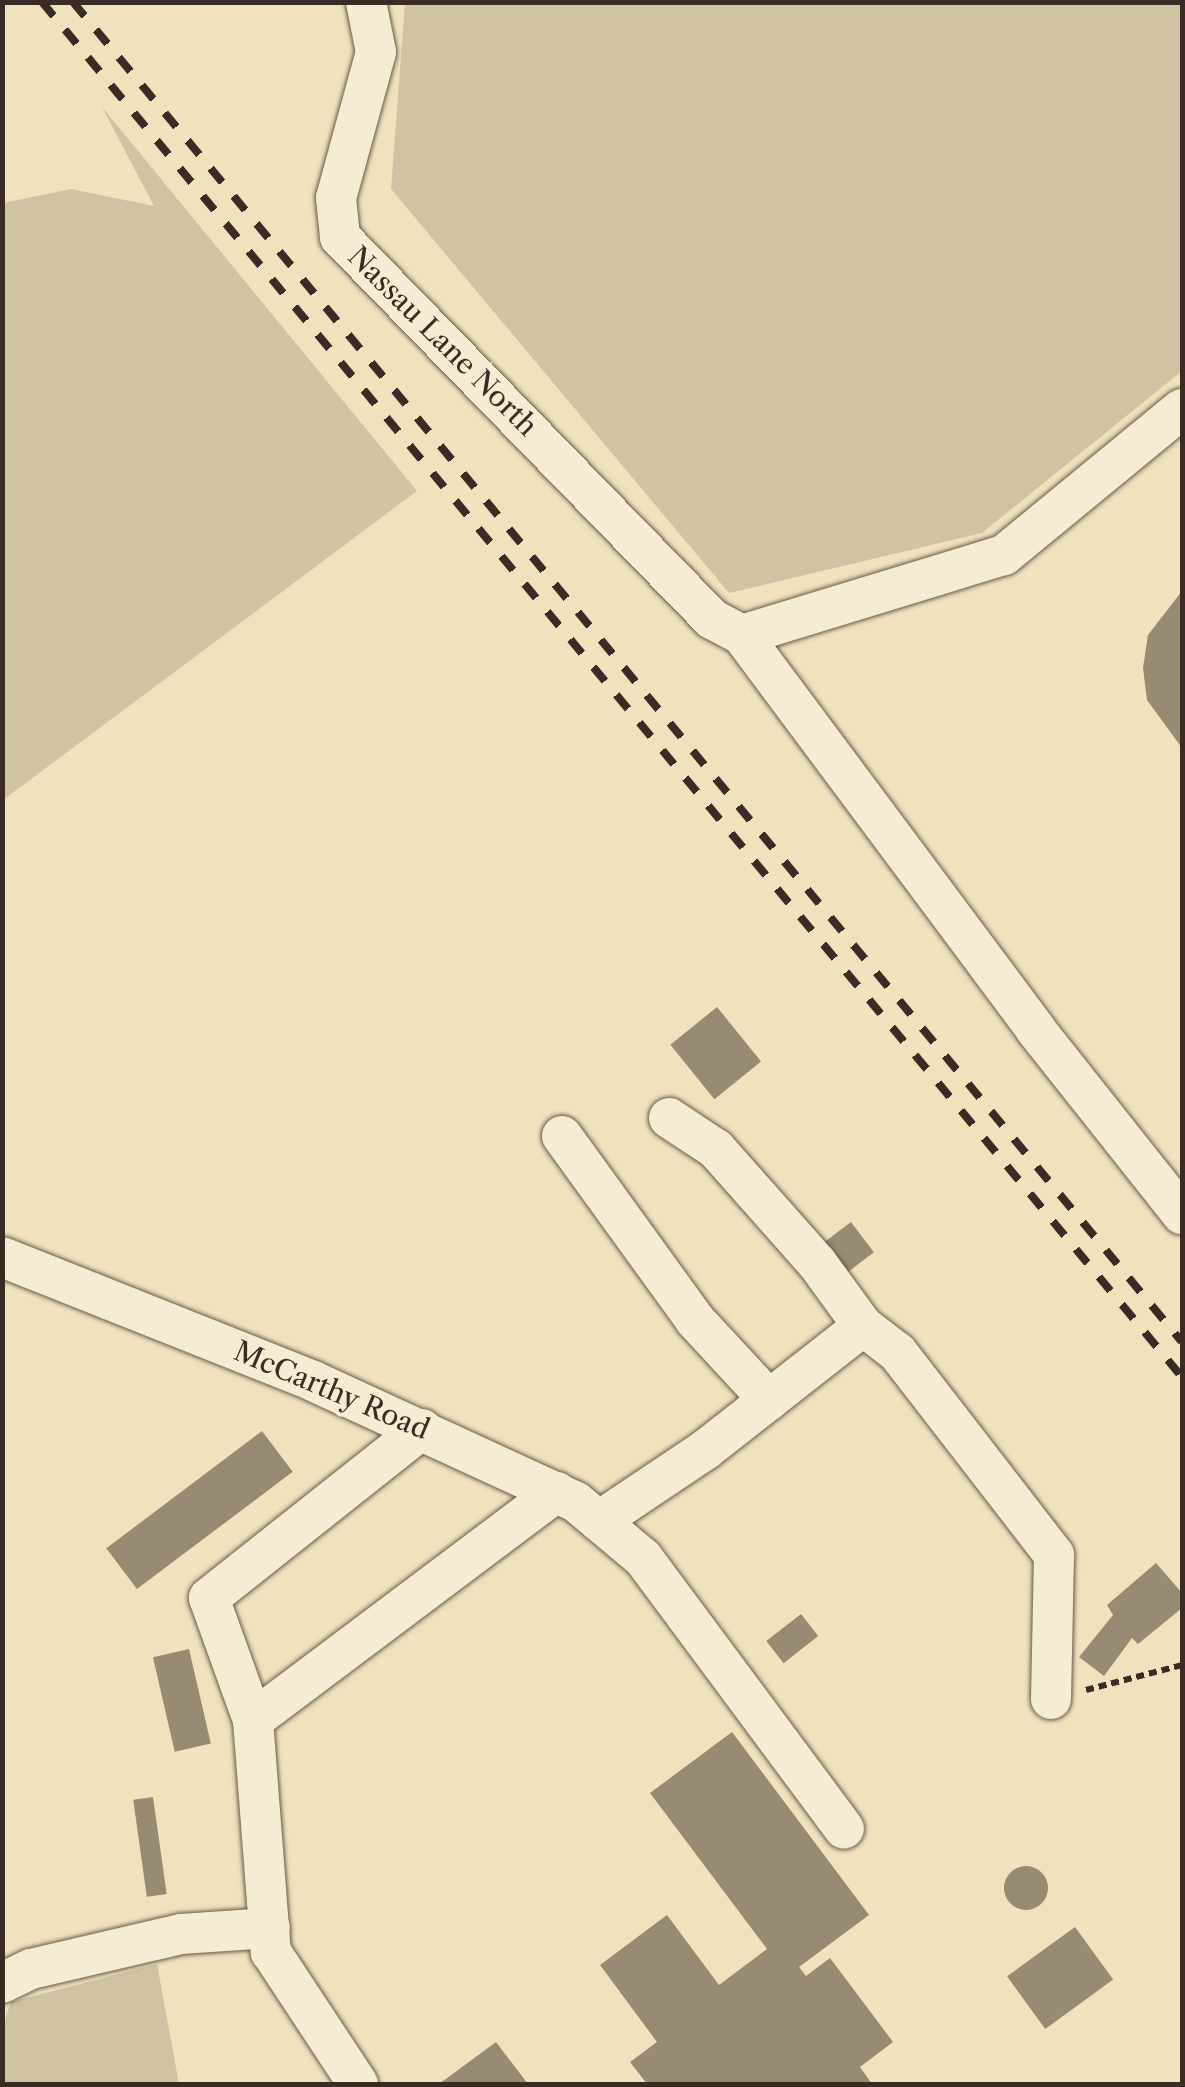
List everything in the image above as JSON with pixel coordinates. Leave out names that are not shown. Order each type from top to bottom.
[{"type":"street","name":"Nassau Lane North","points":[[366,2],[376,52],[336,198],[340,236],[727,627],[1182,1214]]},
{"type":"street","points":[[727,627],[1004,555],[1182,410]]},
{"type":"street","points":[[669,1118],[716,1149],[817,1263],[863,1326],[898,1353],[1054,1555],[1051,1699]]},
{"type":"street","points":[[562,1136],[695,1320],[769,1400]]},
{"type":"street","name":"McCarthy Road","points":[[2,1257],[422,1429],[558,1492],[599,1520],[643,1558],[844,1829]]},
{"type":"street","points":[[599,1520],[769,1400],[863,1326]]},
{"type":"street","points":[[358,2084],[271,1952],[253,1720],[209,1598],[422,1429]]},
{"type":"street","points":[[253,1720],[558,1492]]},
{"type":"street","points":[[2,1983],[31,1969],[181,1934],[270,1928]]},
{"type":"path","points":[[1051,1699],[1182,1665]]},
{"type":"shaded area","points":[[405,3],[1182,3],[1182,371],[982,533],[729,593],[391,189]]},
{"type":"shaded area","points":[[102,107],[417,491],[3,800],[3,203],[71,189],[154,206]]},
{"type":"shaded area","points":[[157,1964],[179,2084],[3,2084],[3,2025],[11,2002]]},
{"type":"building","points":[[1182,591],[1182,748],[1147,700],[1143,668],[1148,635]]},
{"type":"building","points":[[717,1007],[761,1061],[714,1099],[670,1045]]},
{"type":"building","points":[[851,1222],[874,1252],[843,1276],[820,1245]]},
{"type":"building","points":[[262,1431],[293,1472],[137,1589],[106,1548]]},
{"type":"building","points":[[1156,1563],[1182,1593],[1182,1608],[1138,1644],[1132,1638],[1104,1676],[1079,1657],[1113,1615],[1107,1605]]},
{"type":"building","points":[[801,1614],[818,1636],[784,1663],[766,1641]]},
{"type":"building","points":[[189,1649],[211,1744],[175,1752],[153,1657]]},
{"type":"building","points":[[732,1732],[869,1915],[799,1967],[806,1976],[830,1958],[893,2042],[860,2067],[872,2084],[647,2084],[630,2062],[657,2042],[600,1965],[667,1915],[719,1985],[767,1949],[650,1793]]},
{"type":"building","points":[[153,1797],[167,1894],[147,1897],[133,1800]]},
{"type":"building","points":[[1026,1866],[1041,1873],[1048,1888],[1041,1903],[1026,1910],[1011,1903],[1004,1888],[1011,1873]]},
{"type":"building","points":[[1075,1927],[1113,1980],[1045,2029],[1007,1976]]},
{"type":"building","points":[[496,2042],[528,2084],[439,2084]]},
{"type":"railway","points":[[42,2],[1182,1377]]},
{"type":"railway","points":[[73,2],[1182,1342]]}]
